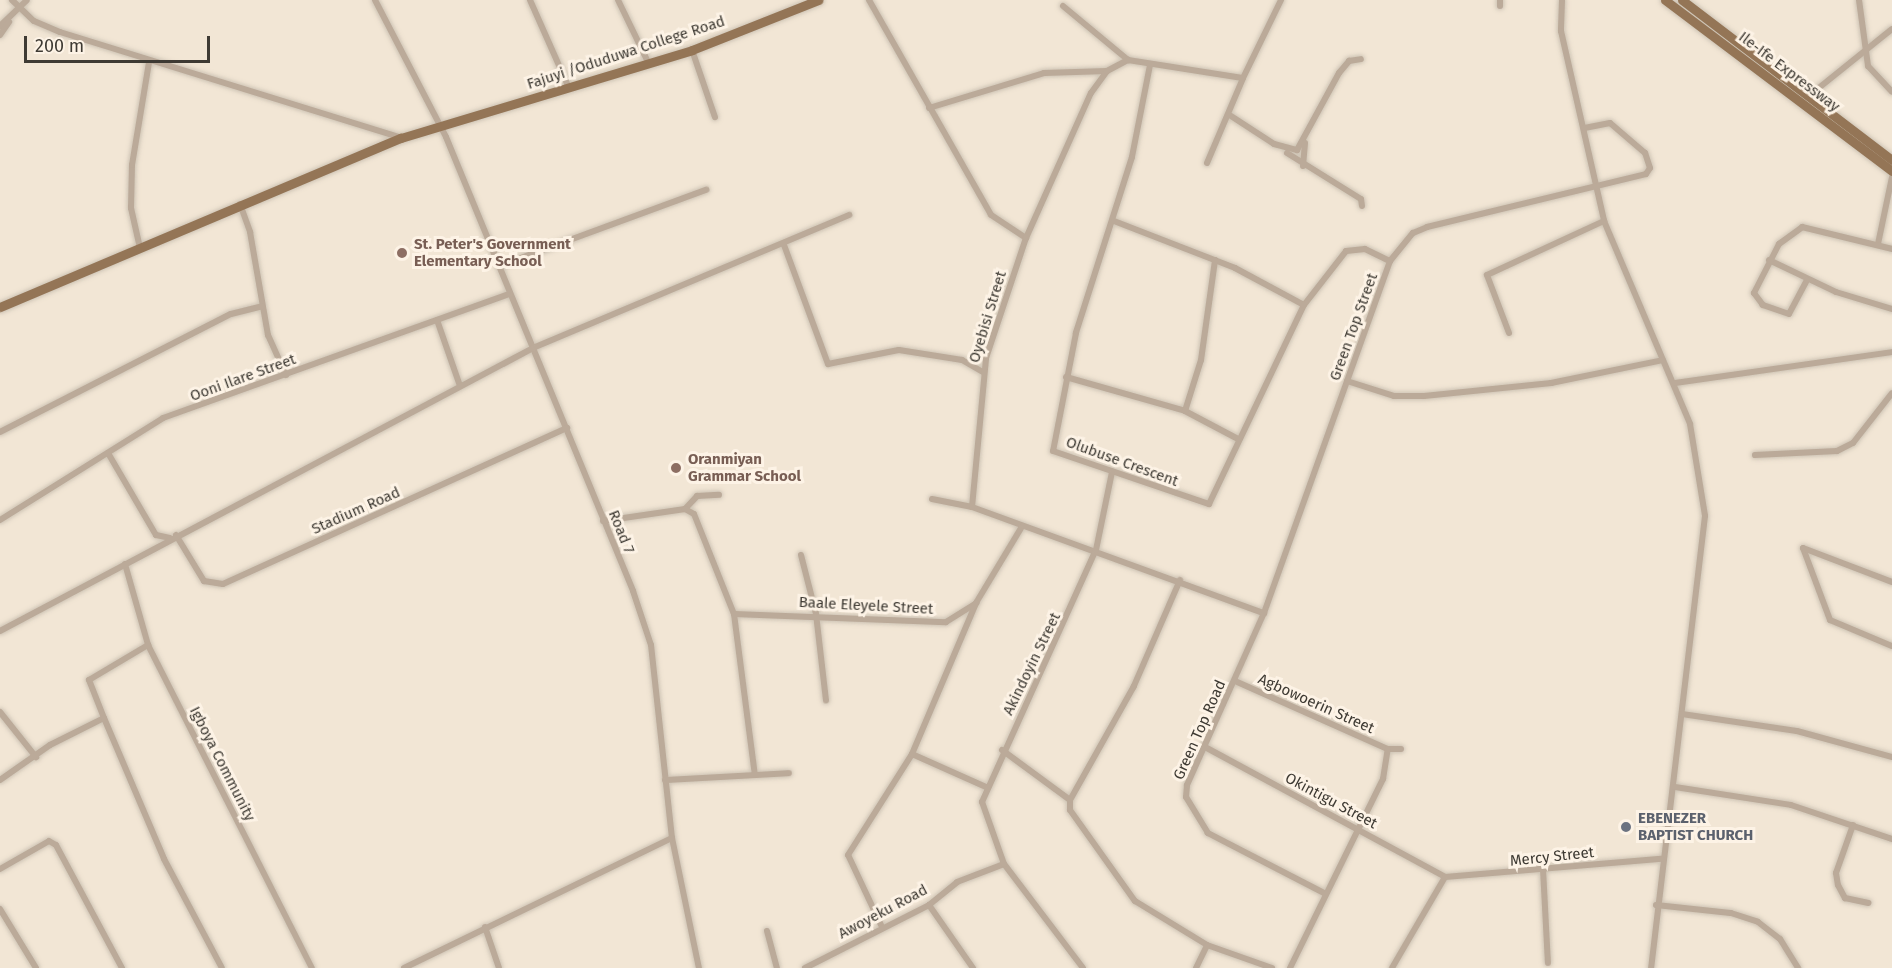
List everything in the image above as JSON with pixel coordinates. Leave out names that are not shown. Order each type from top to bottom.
[{"type":"main road","name":"Fajuyi /Oduduwa College Road","points":[[0,307],[401,138],[441,128],[692,50],[818,0]]},
{"type":"main road","name":"Ile-Ife Expressway","points":[[1665,0],[1892,171]]},
{"type":"main road","name":"Ile-Ife Expressway","points":[[1683,0],[1892,160]]},
{"type":"street","points":[[12,0],[18,9],[60,32],[149,62],[401,138]]},
{"type":"street","points":[[0,27],[27,0]]},
{"type":"street","name":"Road 7","points":[[375,0],[441,128],[510,294],[535,347],[651,645],[672,838],[699,968]]},
{"type":"street","points":[[530,0],[569,88]]},
{"type":"street","points":[[618,0],[648,62]]},
{"type":"street","points":[[869,0],[991,215],[1026,238]]},
{"type":"street","points":[[1208,163],[1231,116],[1243,78],[1281,0]]},
{"type":"street","points":[[1562,0],[1561,31],[1604,221],[1675,383],[1690,424],[1705,516],[1675,787],[1661,859],[1651,968]]},
{"type":"street","points":[[1859,0],[1868,66],[1892,92]]},
{"type":"street","points":[[1063,6],[1128,60],[1243,78]]},
{"type":"street","points":[[0,35],[18,9]]},
{"type":"street","points":[[1810,95],[1892,29]]},
{"type":"street","points":[[692,50],[715,117]]},
{"type":"street","points":[[1274,144],[1292,152],[1306,136],[1340,73],[1349,61],[1361,59]]},
{"type":"street","points":[[929,108],[1044,73],[1107,71],[1128,60]]},
{"type":"street","points":[[140,248],[131,208],[132,165],[149,62]]},
{"type":"street","name":"Olubuse Crescent","points":[[1150,65],[1113,221],[1086,296],[1050,447],[1112,472],[1209,504],[1238,439],[1304,305],[1346,251],[1365,249],[1390,261]]},
{"type":"street","name":"Oyebisi Street","points":[[972,507],[984,418],[983,372],[1026,238],[1107,71]]},
{"type":"street","points":[[1231,116],[1303,166],[1361,199],[1362,206]]},
{"type":"street","name":"Green Top Street","points":[[1264,613],[1390,261],[1413,233],[1427,227],[1646,174],[1649,160],[1610,123],[1584,128]]},
{"type":"street","points":[[1303,166],[1306,136]]},
{"type":"street","points":[[1878,244],[1892,177]]},
{"type":"street","points":[[499,266],[706,190]]},
{"type":"street","points":[[240,204],[250,232],[262,306],[286,375]]},
{"type":"street","points":[[0,631],[126,564],[173,536],[535,347],[699,283],[742,258],[784,245],[849,215]]},
{"type":"street","points":[[1113,221],[1215,260],[1304,305]]},
{"type":"street","points":[[1509,333],[1487,275],[1604,221]]},
{"type":"street","points":[[1807,280],[1789,314],[1763,305],[1754,293],[1779,244],[1802,227],[1892,249]]},
{"type":"street","points":[[784,245],[828,364],[900,350],[962,360],[983,372]]},
{"type":"street","points":[[1185,411],[1201,360],[1215,260]]},
{"type":"street","points":[[1769,260],[1807,280],[1892,309]]},
{"type":"street","name":"Ooni Ilare Street","points":[[0,520],[163,418],[510,294]]},
{"type":"street","points":[[0,432],[231,314],[262,306]]},
{"type":"street","points":[[437,320],[460,386]]},
{"type":"street","points":[[1675,383],[1892,352]]},
{"type":"street","points":[[1347,381],[1394,396],[1424,396],[1551,383],[1663,360]]},
{"type":"street","points":[[1066,377],[1185,411],[1238,439]]},
{"type":"street","points":[[1755,455],[1837,451],[1854,443],[1892,393]]},
{"type":"street","name":"Stadium Road","points":[[173,536],[204,581],[223,584],[567,428]]},
{"type":"street","points":[[108,453],[156,535],[173,536]]},
{"type":"street","name":"Akindoyin Street","points":[[1083,968],[1004,864],[983,808],[986,787],[1002,750],[1096,550],[1112,472]]},
{"type":"street","points":[[685,510],[697,496],[719,495]]},
{"type":"street","points":[[932,499],[972,507],[1021,528],[1096,550],[1180,579],[1264,613]]},
{"type":"street","points":[[603,521],[685,510],[694,514],[734,614],[755,776]]},
{"type":"street","name":"Baale Eleyele Street","points":[[734,614],[816,614],[929,624],[960,617],[976,603],[1021,528]]},
{"type":"street","points":[[1892,582],[1803,548],[1830,620],[1892,646]]},
{"type":"street","points":[[801,555],[816,614],[826,700]]},
{"type":"street","name":"Igboya Community","points":[[126,564],[148,645],[312,968]]},
{"type":"street","points":[[1180,579],[1134,686],[1070,800],[1070,810],[1135,901],[1208,945],[1272,968]]},
{"type":"street","points":[[881,925],[848,855],[912,754],[976,603]]},
{"type":"street","name":"Green Top Road","points":[[1264,613],[1205,747],[1186,797],[1208,833],[1324,893]]},
{"type":"street","points":[[148,645],[89,680],[164,859],[222,968]]},
{"type":"street","name":"Agbowoerin Street","points":[[1235,681],[1388,749]]},
{"type":"street","points":[[0,712],[36,757]]},
{"type":"street","points":[[1682,714],[1797,731],[1892,757]]},
{"type":"street","points":[[0,780],[104,718]]},
{"type":"street","name":"Okintigu Street","points":[[1205,747],[1445,878]]},
{"type":"street","points":[[1290,968],[1356,828],[1383,780],[1388,749],[1401,749]]},
{"type":"street","points":[[1002,750],[1070,800]]},
{"type":"street","points":[[912,754],[986,787]]},
{"type":"street","points":[[665,780],[789,773]]},
{"type":"street","points":[[1675,787],[1791,805],[1892,839]]},
{"type":"street","points":[[1852,825],[1836,873],[1838,885],[1845,897],[1868,903]]},
{"type":"street","points":[[404,968],[672,838]]},
{"type":"street","points":[[0,869],[50,841],[56,845],[122,968]]},
{"type":"street","name":"Mercy Street","points":[[1445,878],[1661,859]]},
{"type":"street","name":"Awoyeku Road","points":[[805,968],[881,925],[928,905],[957,882],[1004,864]]},
{"type":"street","points":[[1543,869],[1548,963]]},
{"type":"street","points":[[1392,968],[1445,878]]},
{"type":"street","points":[[928,905],[973,968]]},
{"type":"street","points":[[1656,905],[1731,913],[1758,922],[1780,939],[1798,968]]},
{"type":"street","points":[[0,909],[36,968]]},
{"type":"street","points":[[485,927],[499,968]]},
{"type":"street","points":[[767,931],[777,968]]},
{"type":"street","points":[[1196,968],[1208,945]]},
{"type":"street","points":[[821,959],[826,968]]},
{"type":"place","name":"St. Peter's Government Elementary School","points":[[402,253]]},
{"type":"place","name":"Oranmiyan Grammar School","points":[[676,468]]},
{"type":"place","name":"EBENEZER BAPTIST CHURCH","points":[[1626,827]]}]
